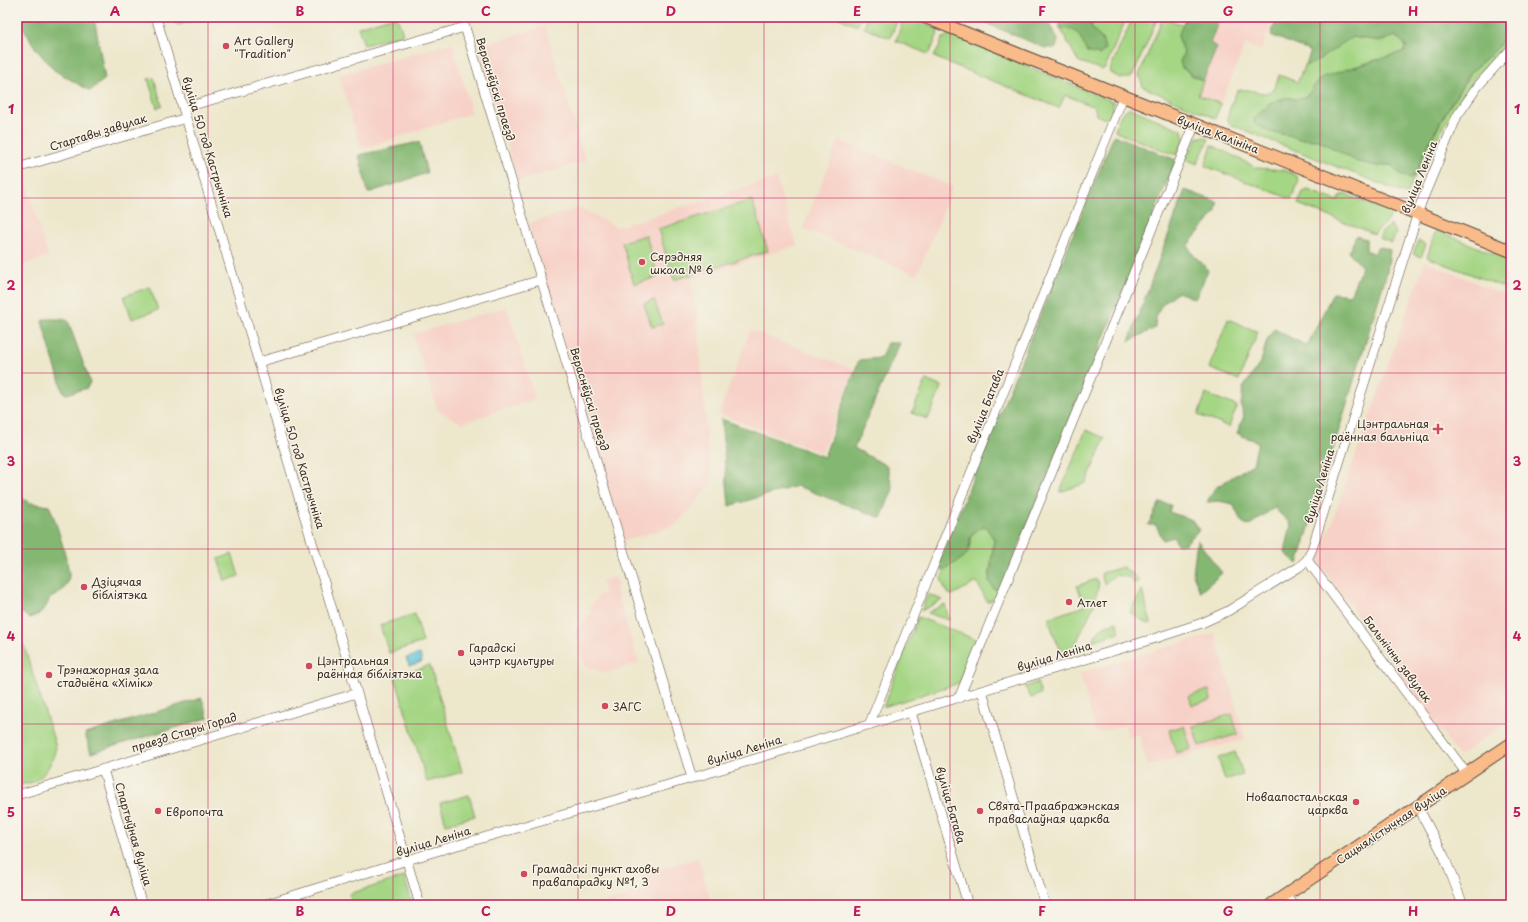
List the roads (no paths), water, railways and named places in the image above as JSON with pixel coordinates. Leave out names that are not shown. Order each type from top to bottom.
[{"type":"main road","name":"вуліца Калініна","points":[[925,17],[1123,97],[1417,212],[1511,251]]},
{"type":"main road","name":"Сацыялістычная вуліца","points":[[1271,905],[1511,744]]},
{"type":"street","name":"вуліца 50 год Кастрычніка","points":[[156,17],[420,905]]},
{"type":"street","name":"Вераснёўскі праезд","points":[[183,108],[465,27],[692,778]]},
{"type":"street","name":"вуліца Леніна","points":[[263,905],[959,698],[1202,623],[1228,611],[1307,560],[1417,212],[1457,116],[1478,86],[1511,49]]},
{"type":"street","name":"вуліца Батава","points":[[869,725],[1123,97]]},
{"type":"street","name":"Стартавы завулак","points":[[17,168],[186,118]]},
{"type":"street","points":[[959,698],[1194,124]]},
{"type":"street","points":[[259,362],[541,280]]},
{"type":"street","name":"Бальнічны завулак","points":[[1307,560],[1467,774]]},
{"type":"street","points":[[982,691],[1045,905]]},
{"type":"street","name":"праезд Стары Горад","points":[[17,795],[357,693]]},
{"type":"street","name":"вуліца Батава","points":[[911,712],[968,905]]},
{"type":"street","name":"Спартыўная вуліца","points":[[103,769],[142,905]]},
{"type":"street","points":[[1418,807],[1444,856],[1463,905]]},
{"type":"street","points":[[1288,894],[1293,905]]},
{"type":"water","points":[[420,654],[422,662],[409,666],[406,658]]},
{"type":"place","name":"Art Gallery \"Tradition\"","points":[[226,46]]},
{"type":"place","name":"Сярэдняя школа № 6","points":[[642,262]]},
{"type":"place","name":"Цэнтральная раённая бальніца","points":[[1438,429]]},
{"type":"place","name":"Дзіцячая бібліятэка","points":[[84,587]]},
{"type":"place","name":"Атлет","points":[[1069,602]]},
{"type":"place","name":"Гарадскі цэнтр культуры","points":[[461,653]]},
{"type":"place","name":"Цэнтральная раённая бібліятэка","points":[[309,666]]},
{"type":"place","name":"Трэнажорная зала стадыёна «Хімік»","points":[[49,675]]},
{"type":"place","name":"ЗАГС","points":[[605,706]]},
{"type":"place","name":"Новаапостальская царква","points":[[1356,802]]},
{"type":"place","name":"Европочта","points":[[158,811]]},
{"type":"place","name":"Свята-Праабражэнская праваслаўная царква","points":[[980,811]]},
{"type":"place","name":"Грамадскі пункт аховы правапарадку №1, 3","points":[[524,874]]}]
